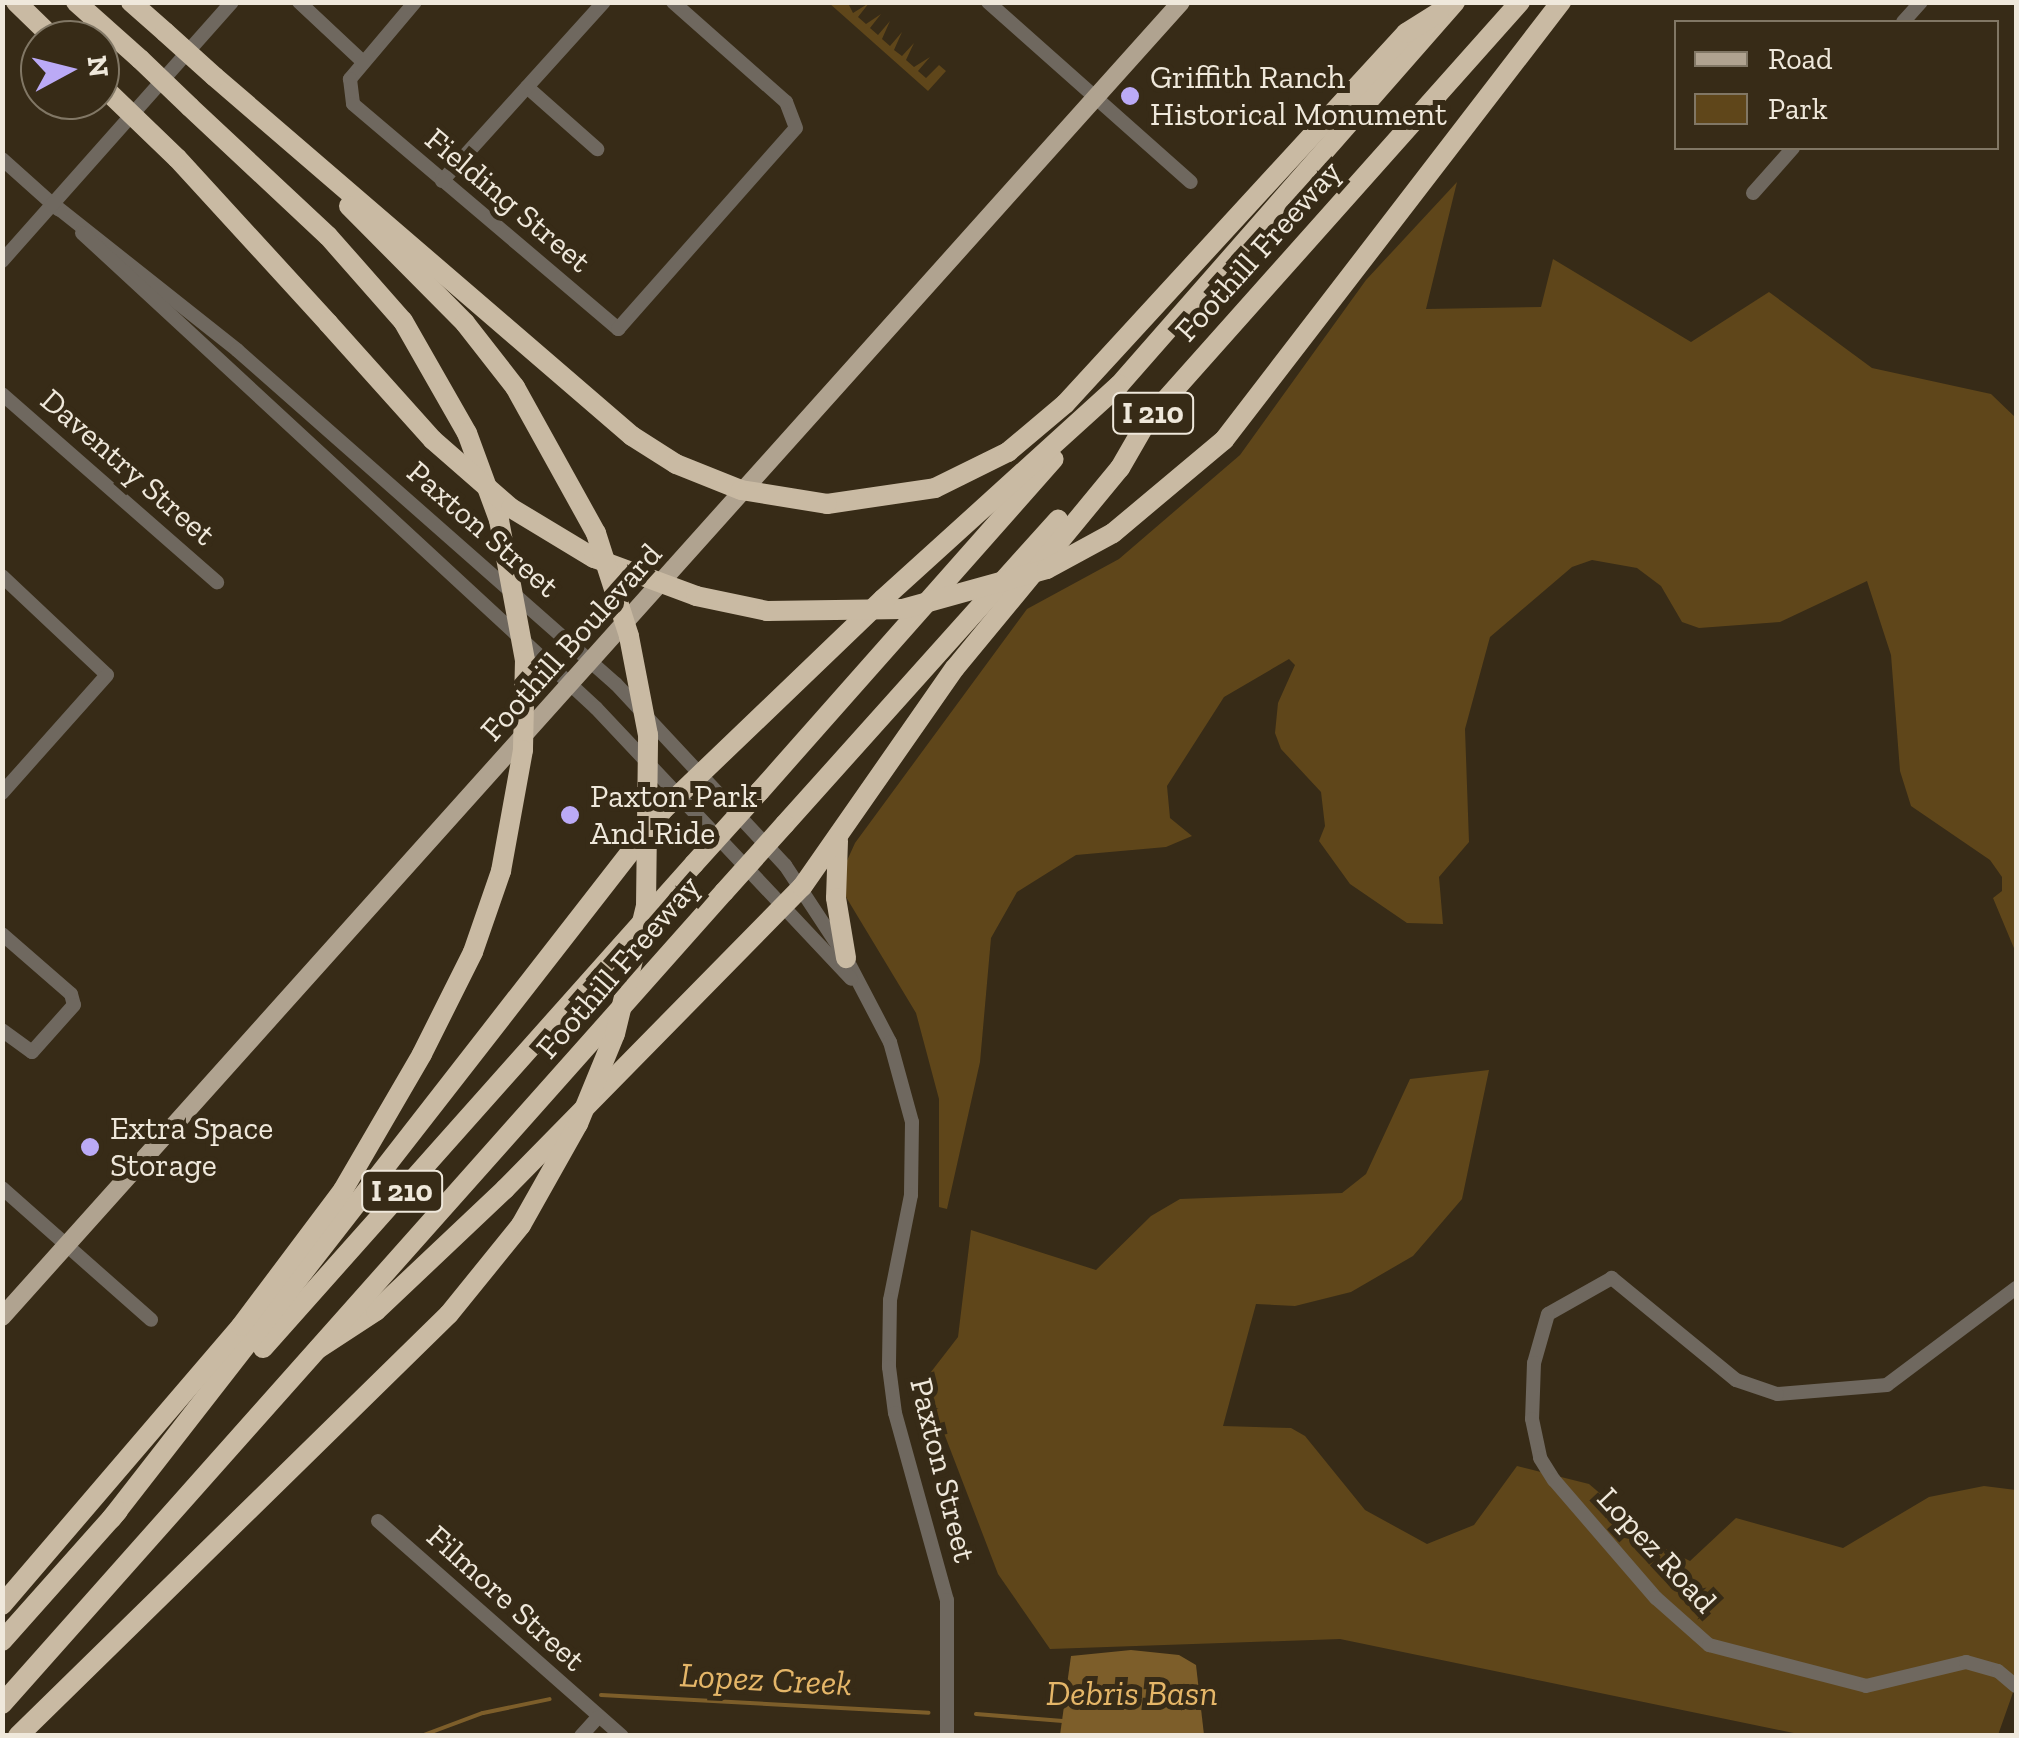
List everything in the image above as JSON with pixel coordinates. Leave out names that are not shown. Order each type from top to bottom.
[{"type":"highway","points":[[16,2],[34,20]]},
{"type":"highway","points":[[2,1605],[240,1326],[343,1190],[422,1054],[472,952],[501,870],[522,750],[525,660],[499,520],[467,433],[403,321],[328,236],[76,2]]},
{"type":"highway","points":[[18,1736],[449,1314],[521,1225],[578,1124],[615,1034],[646,906],[648,735],[629,636],[596,533],[515,387],[466,323],[214,77],[131,2]]},
{"type":"highway","points":[[214,77],[632,436],[676,464],[741,490],[827,504],[934,488],[1008,452],[1065,404],[1406,34],[1454,2]]},
{"type":"highway","name":"Foothill Freeway","points":[[2,1641],[1119,385],[1454,2]]},
{"type":"highway","name":"Foothill Freeway","points":[[2,1704],[1520,2]]},
{"type":"highway","points":[[120,103],[176,158],[433,440],[510,508],[594,558],[696,596],[786,612],[903,609],[1048,569],[1113,532],[1224,440],[1560,2]]},
{"type":"highway","points":[[111,1519],[678,796],[1119,385]]},
{"type":"highway","points":[[318,1348],[376,1311],[505,1189],[802,887],[838,841],[955,668],[1120,468],[1150,416]]},
{"type":"highway","points":[[838,841],[836,898],[846,958]]},
{"type":"main road","name":"Foothill Boulevard","points":[[2,1318],[593,663],[1181,2]]},
{"type":"street","points":[[2,261],[232,2]]},
{"type":"street","points":[[299,2],[362,61],[414,2]]},
{"type":"street","points":[[442,181],[604,2]]},
{"type":"street","name":"Fielding Street","points":[[362,61],[349,93],[364,113],[618,329],[792,136],[795,118],[786,102],[673,2]]},
{"type":"street","points":[[988,2],[1192,182]]},
{"type":"street","points":[[527,86],[597,149]]},
{"type":"street","points":[[1753,193],[1791,150]]},
{"type":"street","name":"Paxton Street","points":[[2,159],[572,686],[862,991]]},
{"type":"street","name":"Paxton Street","points":[[53,204],[238,350],[593,663],[700,773],[802,887],[846,958],[896,1058],[912,1122],[911,1194],[890,1300],[889,1367],[947,1600],[947,1736]]},
{"type":"street","name":"Daventry Street","points":[[2,394],[217,582]]},
{"type":"street","points":[[2,576],[106,675],[2,793]]},
{"type":"street","points":[[2,934],[72,994],[74,1005],[32,1052],[2,1030]]},
{"type":"street","points":[[2,1188],[151,1320]]},
{"type":"street","name":"Lopez Road","points":[[2016,1288],[1887,1384],[1776,1394],[1736,1380],[1612,1278],[1548,1314],[1534,1363],[1532,1419],[1540,1458],[1554,1480],[1656,1598],[1709,1645],[1852,1684],[1880,1686],[1966,1662],[1998,1671],[2016,1686]]},
{"type":"street","name":"Filmore Street","points":[[378,1521],[622,1736]]},
{"type":"street","points":[[581,1736],[598,1717]]},
{"type":"green space","points":[[829,3],[848,3],[853,13],[869,3],[858,17],[866,24],[881,14],[870,28],[878,35],[890,21],[882,39],[890,46],[902,32],[894,50],[902,56],[914,43],[906,60],[914,67],[930,57],[918,71],[926,78],[939,65],[946,71],[928,91]]},
{"type":"green space","points":[[1457,182],[1426,309],[1541,307],[1553,259],[1691,342],[1769,292],[1872,368],[1991,394],[2016,418],[2016,953],[1993,898],[2002,891],[2002,877],[1990,860],[1911,806],[1900,771],[1891,655],[1867,581],[1780,622],[1699,628],[1682,622],[1661,586],[1637,568],[1592,560],[1572,567],[1490,637],[1465,729],[1469,842],[1439,877],[1443,924],[1407,923],[1350,884],[1319,841],[1325,826],[1321,792],[1281,749],[1275,733],[1278,703],[1295,665],[1289,659],[1224,697],[1167,786],[1170,818],[1192,836],[1166,847],[1076,855],[1017,892],[991,938],[980,1062],[947,1209],[939,1207],[939,1099],[916,1013],[846,897],[845,865],[855,843],[1027,609],[1119,559],[1240,455],[1366,280]]},
{"type":"green space","points":[[1489,1070],[1462,1199],[1413,1256],[1351,1292],[1295,1306],[1256,1304],[1223,1426],[1291,1428],[1305,1436],[1365,1510],[1427,1544],[1474,1525],[1517,1466],[1589,1484],[1664,1548],[1690,1561],[1736,1518],[1843,1548],[1929,1497],[1984,1486],[2016,1490],[2016,1684],[1998,1735],[1808,1736],[1340,1639],[1050,1649],[998,1574],[924,1381],[958,1337],[971,1230],[1096,1270],[1151,1216],[1180,1199],[1342,1193],[1366,1174],[1410,1079]]},
{"type":"water","name":"Debris Basn","points":[[1131,1650],[1179,1655],[1196,1665],[1204,1735],[1060,1735],[1071,1656]]},
{"type":"waterway","name":"Lopez Creek","points":[[601,1695],[929,1713]]},
{"type":"waterway","name":"Lopez Creek","points":[[421,1736],[483,1713],[550,1699]]},
{"type":"waterway","name":"Lopez Creek","points":[[976,1714],[1063,1721]]},
{"type":"place","name":"Griffith Ranch Historical Monument","points":[[1130,96]]},
{"type":"place","name":"Paxton Park And Ride","points":[[570,815]]},
{"type":"place","name":"Extra Space Storage","points":[[90,1147]]}]
